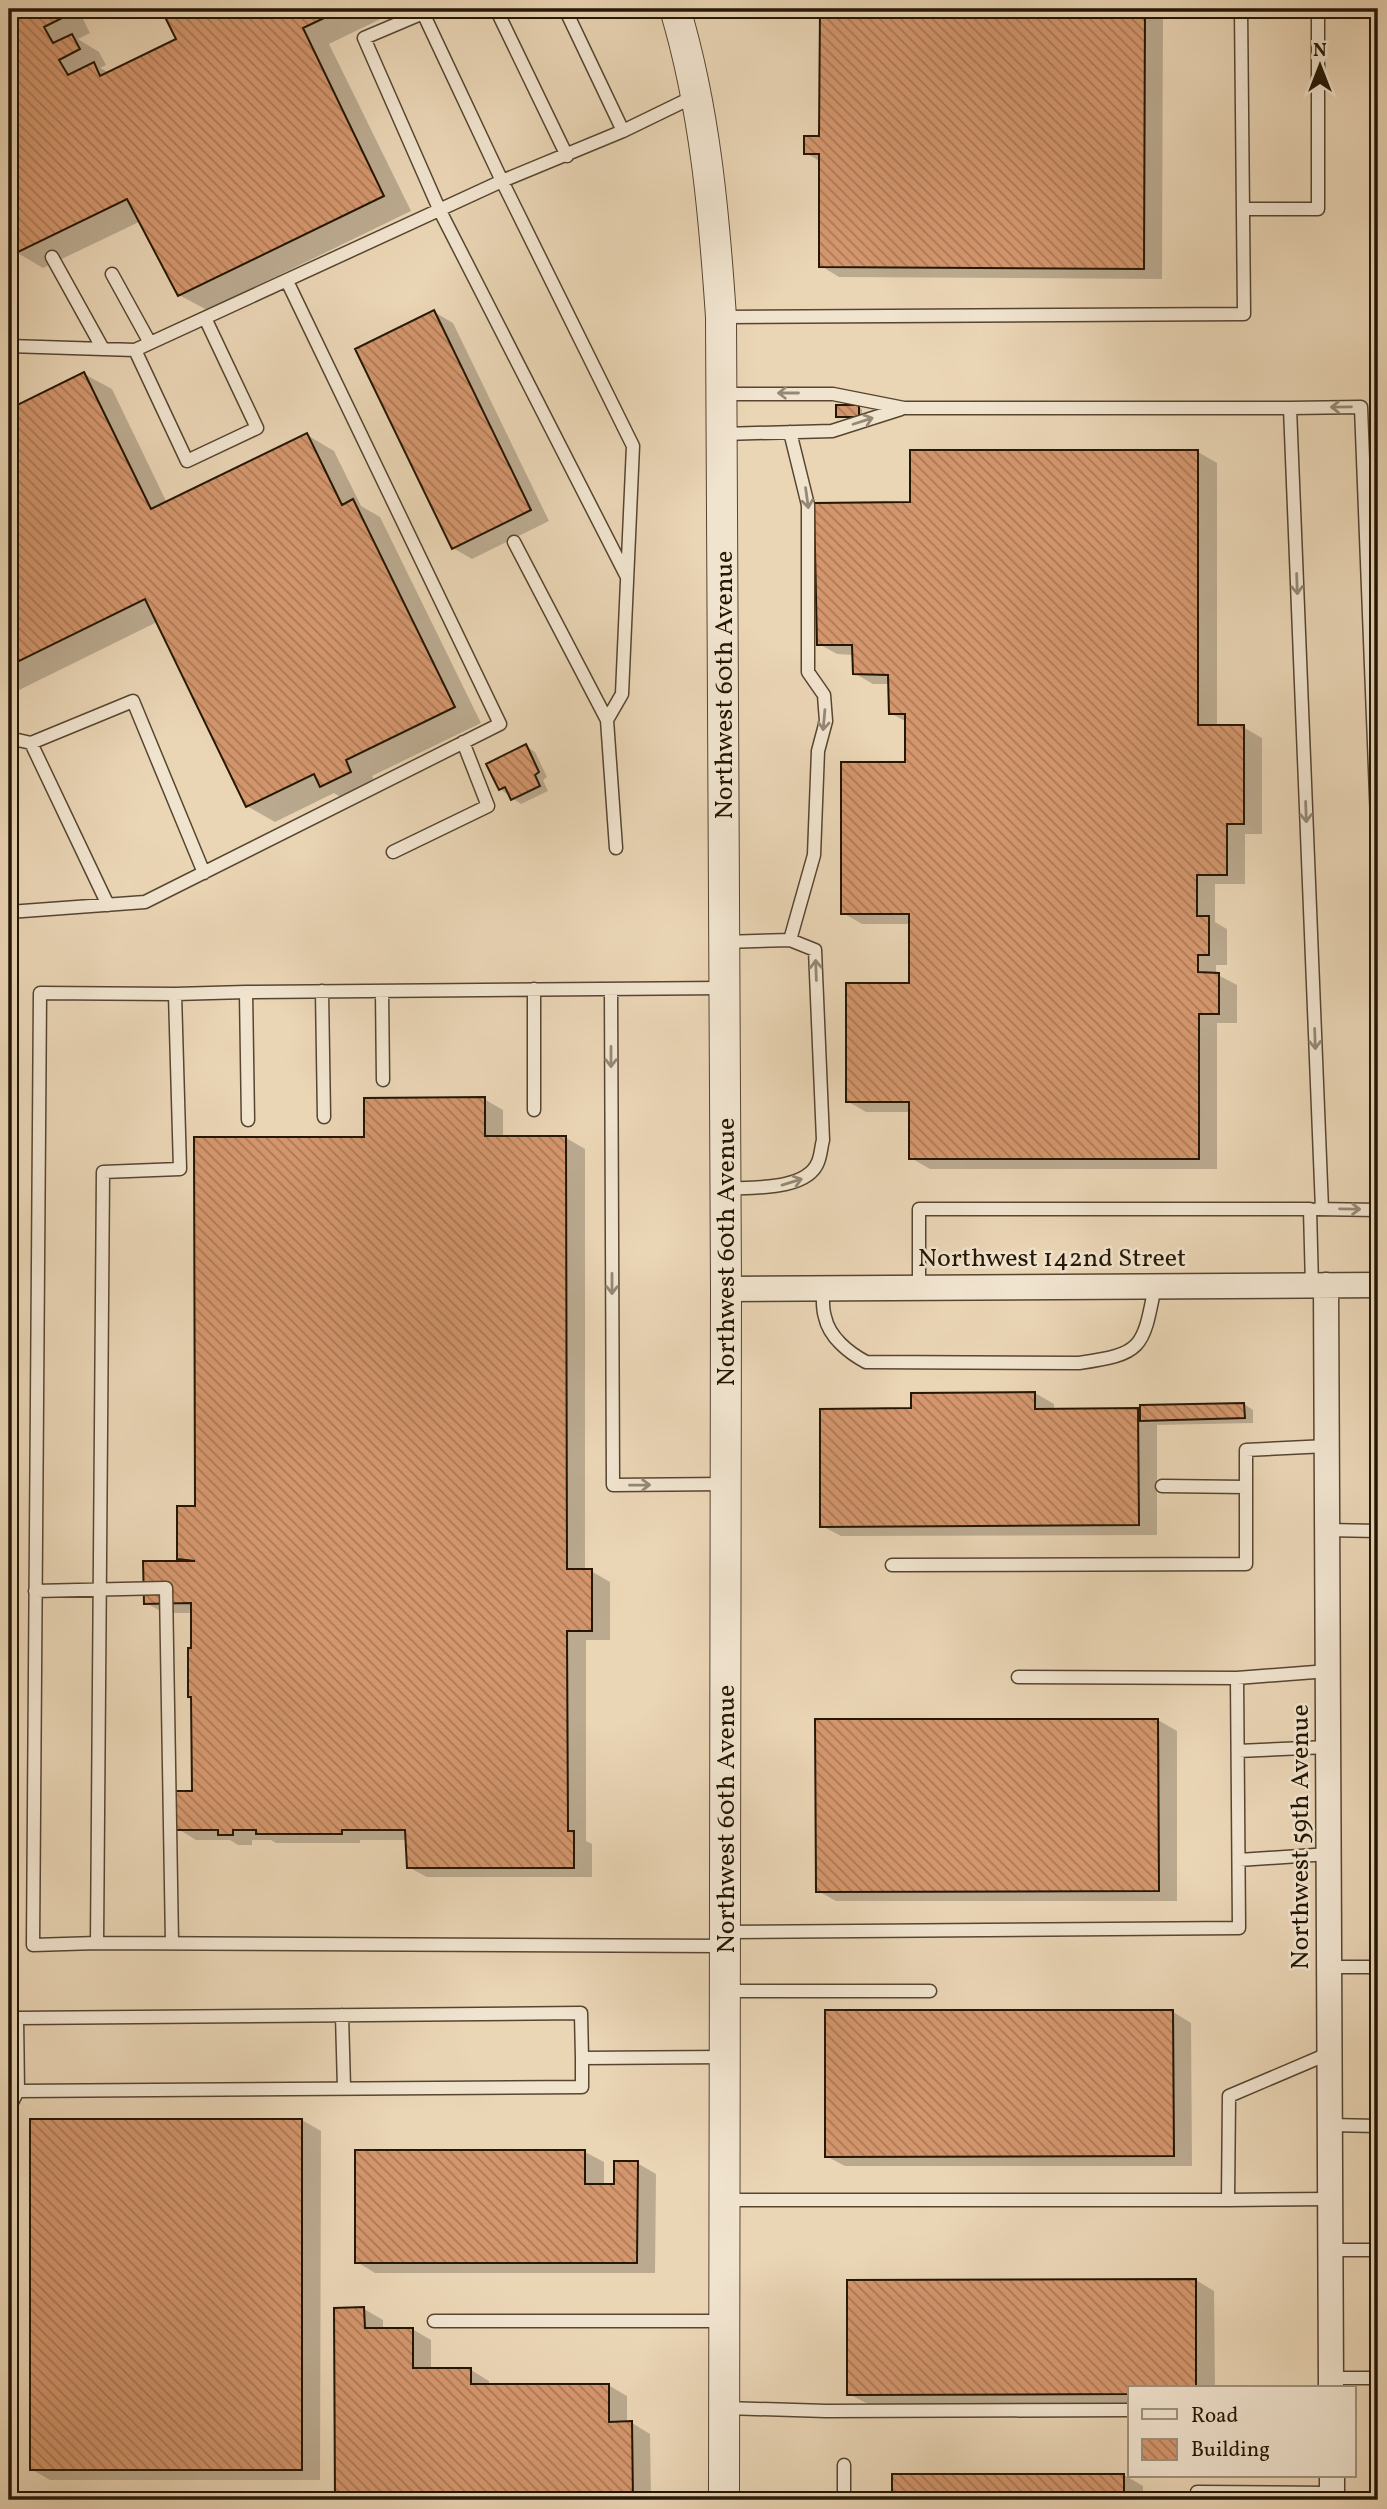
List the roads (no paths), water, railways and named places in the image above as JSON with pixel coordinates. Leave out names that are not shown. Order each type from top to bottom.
[{"type":"street","name":"Northwest 60th Avenue","points":[[675,9],[697,94],[715,228],[721,317],[726,1289],[724,2500]]},
{"type":"street","name":"Northwest 59th Avenue","points":[[1319,1285],[1327,1446],[1331,2383]]},
{"type":"street","name":"Northwest 142nd Street","points":[[726,1289],[1378,1285]]},
{"type":"lane","points":[[496,9],[567,156]]},
{"type":"lane","points":[[565,9],[623,131]]},
{"type":"lane","points":[[721,317],[1244,314],[1241,9]]},
{"type":"lane","points":[[1243,209],[1318,209],[1318,9]]},
{"type":"lane","points":[[607,720],[622,694],[633,446],[502,181],[423,13],[364,38],[440,211],[627,577]]},
{"type":"lane","points":[[9,345],[135,350],[502,181],[623,131],[697,94]]},
{"type":"lane","points":[[52,257],[103,349]]},
{"type":"lane","points":[[112,274],[150,343]]},
{"type":"lane","points":[[9,912],[145,902],[500,724],[288,281]]},
{"type":"lane","points":[[135,350],[187,460],[257,429],[205,318]]},
{"type":"lane","points":[[722,394],[833,394],[904,408],[1361,407],[1378,846]]},
{"type":"lane","points":[[723,433],[832,431],[904,408]]},
{"type":"lane","points":[[1290,408],[1319,1285]]},
{"type":"lane","points":[[790,432],[808,505],[808,672],[824,695],[826,721],[818,751],[814,855],[790,940]]},
{"type":"lane","points":[[514,542],[607,720],[616,848]]},
{"type":"lane","points":[[9,738],[32,743],[133,701],[204,873]]},
{"type":"lane","points":[[393,852],[488,806],[463,742]]},
{"type":"lane","points":[[32,743],[108,905]]},
{"type":"lane","points":[[723,942],[790,940],[815,950],[823,1140],[818,1164],[805,1178],[780,1185],[724,1189]]},
{"type":"lane","points":[[723,988],[40,993],[33,1945],[725,1939],[1239,1928],[1237,1678]]},
{"type":"lane","points":[[534,989],[534,1110]]},
{"type":"lane","points":[[611,989],[613,1485],[726,1483]]},
{"type":"lane","points":[[322,991],[324,1117]]},
{"type":"lane","points":[[382,991],[383,1080]]},
{"type":"lane","points":[[246,992],[248,1120]]},
{"type":"lane","points":[[97,1943],[103,1172],[180,1168],[175,994]]},
{"type":"lane","points":[[919,1288],[919,1209],[1378,1210]]},
{"type":"lane","points":[[823,1289],[825,1318],[832,1333],[851,1354],[866,1362],[1079,1363],[1110,1359],[1131,1352],[1146,1330],[1155,1286]]},
{"type":"lane","points":[[892,1565],[1245,1564],[1246,1450],[1327,1446]]},
{"type":"lane","points":[[1162,1486],[1245,1487]]},
{"type":"lane","points":[[1327,1530],[1378,1531]]},
{"type":"lane","points":[[35,1591],[166,1588],[172,1944]]},
{"type":"lane","points":[[1018,1677],[1237,1678],[1328,1671]]},
{"type":"lane","points":[[1238,1751],[1328,1747]]},
{"type":"lane","points":[[1239,1860],[1329,1854]]},
{"type":"lane","points":[[1329,1968],[1378,1967]]},
{"type":"lane","points":[[725,1992],[930,1991]]},
{"type":"lane","points":[[9,2108],[18,2091],[17,2018],[581,2013],[582,2087],[18,2091]]},
{"type":"lane","points":[[342,2015],[344,2088]]},
{"type":"lane","points":[[1228,2200],[1229,2095],[1330,2053]]},
{"type":"lane","points":[[582,2059],[725,2057]]},
{"type":"lane","points":[[1330,2125],[1378,2126]]},
{"type":"lane","points":[[726,2200],[1331,2199]]},
{"type":"lane","points":[[1331,2250],[1378,2250]]},
{"type":"lane","points":[[434,2321],[725,2321]]},
{"type":"lane","points":[[1331,2383],[1378,2378]]},
{"type":"lane","points":[[725,2408],[826,2411],[1128,2410]]},
{"type":"lane","points":[[844,2465],[844,2500]]},
{"type":"lane","points":[[1197,2500],[1197,2492],[1332,2490]]}]
